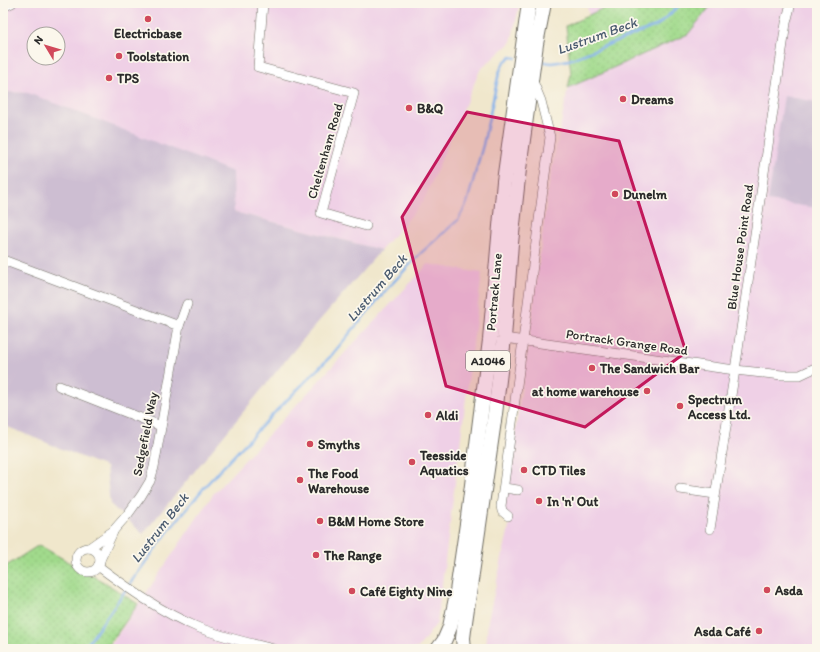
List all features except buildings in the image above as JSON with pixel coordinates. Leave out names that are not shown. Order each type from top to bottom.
[{"type":"main road","name":"Portrack Lane","points":[[464,649],[463,638],[465,622],[495,414],[504,338],[528,72],[530,44],[529,3]]},
{"type":"main road","name":"Portrack Lane","points":[[530,44],[544,3]]},
{"type":"main road","name":"Portrack Lane","points":[[438,649],[444,641],[450,628],[456,598],[467,525],[490,340],[504,181],[528,72]]},
{"type":"street","points":[[3,7],[12,3]]},
{"type":"street","name":"Cheltenham Road","points":[[263,3],[258,67],[354,93],[321,213],[366,226]]},
{"type":"street","name":"Blue House Point Road","points":[[710,529],[786,23],[791,3]]},
{"type":"street","name":"Portrack Lane","points":[[508,516],[502,512],[501,506],[550,137],[541,101],[528,72]]},
{"type":"street","points":[[3,260],[178,326]]},
{"type":"street","name":"Sedgefield Way","points":[[89,548],[113,531],[141,496],[150,481],[154,467],[178,326],[187,304]]},
{"type":"street","name":"Portrack Grange Road","points":[[504,338],[735,370],[790,376],[800,375],[817,367]]},
{"type":"street","points":[[59,386],[161,426]]},
{"type":"street","points":[[504,488],[518,490]]},
{"type":"street","points":[[680,489],[715,494]]},
{"type":"street","points":[[113,531],[99,563],[93,570],[85,571],[80,568],[77,564],[78,553],[84,548],[95,550],[98,554],[99,563],[115,579],[162,610],[198,627],[274,649]]},
{"type":"highlighted area","points":[[467,112],[619,141],[686,352],[585,427],[446,386],[402,217]]},
{"type":"shaded area","points":[[13,3],[520,3],[511,42],[480,70],[423,202],[381,250],[234,212],[28,93],[3,92],[3,8]]},
{"type":"shaded area","points":[[586,3],[614,3],[589,15]]},
{"type":"shaded area","points":[[713,3],[817,3],[817,649],[486,649],[488,620],[510,523],[503,512],[528,348],[548,190],[568,88],[688,34]]},
{"type":"shaded area","points":[[3,92],[28,93],[233,172],[234,212],[381,250],[299,344],[143,534],[110,504],[106,467],[3,425]]},
{"type":"shaded area","points":[[784,96],[817,102],[817,208],[768,201]]},
{"type":"shaded area","points":[[428,264],[482,273],[437,623],[418,648],[108,649],[214,493]]},
{"type":"green space","points":[[614,3],[713,3],[688,34],[568,88],[571,74],[566,26]]},
{"type":"green space","points":[[39,545],[107,584],[138,604],[106,649],[3,649],[3,568]]},
{"type":"waterway","name":"Lustrum Beck","points":[[539,61],[552,63],[569,60],[658,25],[682,3]]},
{"type":"waterway","name":"Lustrum Beck","points":[[84,649],[170,529],[207,484],[276,411],[330,357],[386,290],[421,253],[458,220],[467,203],[483,145],[499,73],[504,62],[511,57],[516,58]]},
{"type":"place","name":"Electricbase","points":[[148,19]]},
{"type":"place","name":"Toolstation","points":[[119,56]]},
{"type":"place","name":"TPS","points":[[109,78]]},
{"type":"place","name":"Dreams","points":[[623,99]]},
{"type":"place","name":"B&Q","points":[[409,108]]},
{"type":"place","name":"Dunelm","points":[[615,194]]},
{"type":"place","name":"The Sandwich Bar","points":[[592,368]]},
{"type":"place","name":"at home warehouse","points":[[647,391]]},
{"type":"place","name":"Spectrum Access Ltd.","points":[[680,406]]},
{"type":"place","name":"Aldi","points":[[428,415]]},
{"type":"place","name":"Smyths","points":[[310,444]]},
{"type":"place","name":"Teesside Aquatics","points":[[412,462]]},
{"type":"place","name":"CTD Tiles","points":[[524,470]]},
{"type":"place","name":"The Food Warehouse","points":[[300,480]]},
{"type":"place","name":"In 'n' Out","points":[[539,501]]},
{"type":"place","name":"B&M Home Store","points":[[320,521]]},
{"type":"place","name":"The Range","points":[[316,555]]},
{"type":"place","name":"Asda","points":[[767,590]]},
{"type":"place","name":"Café Eighty Nine","points":[[352,591]]},
{"type":"place","name":"Asda Café","points":[[759,631]]}]
